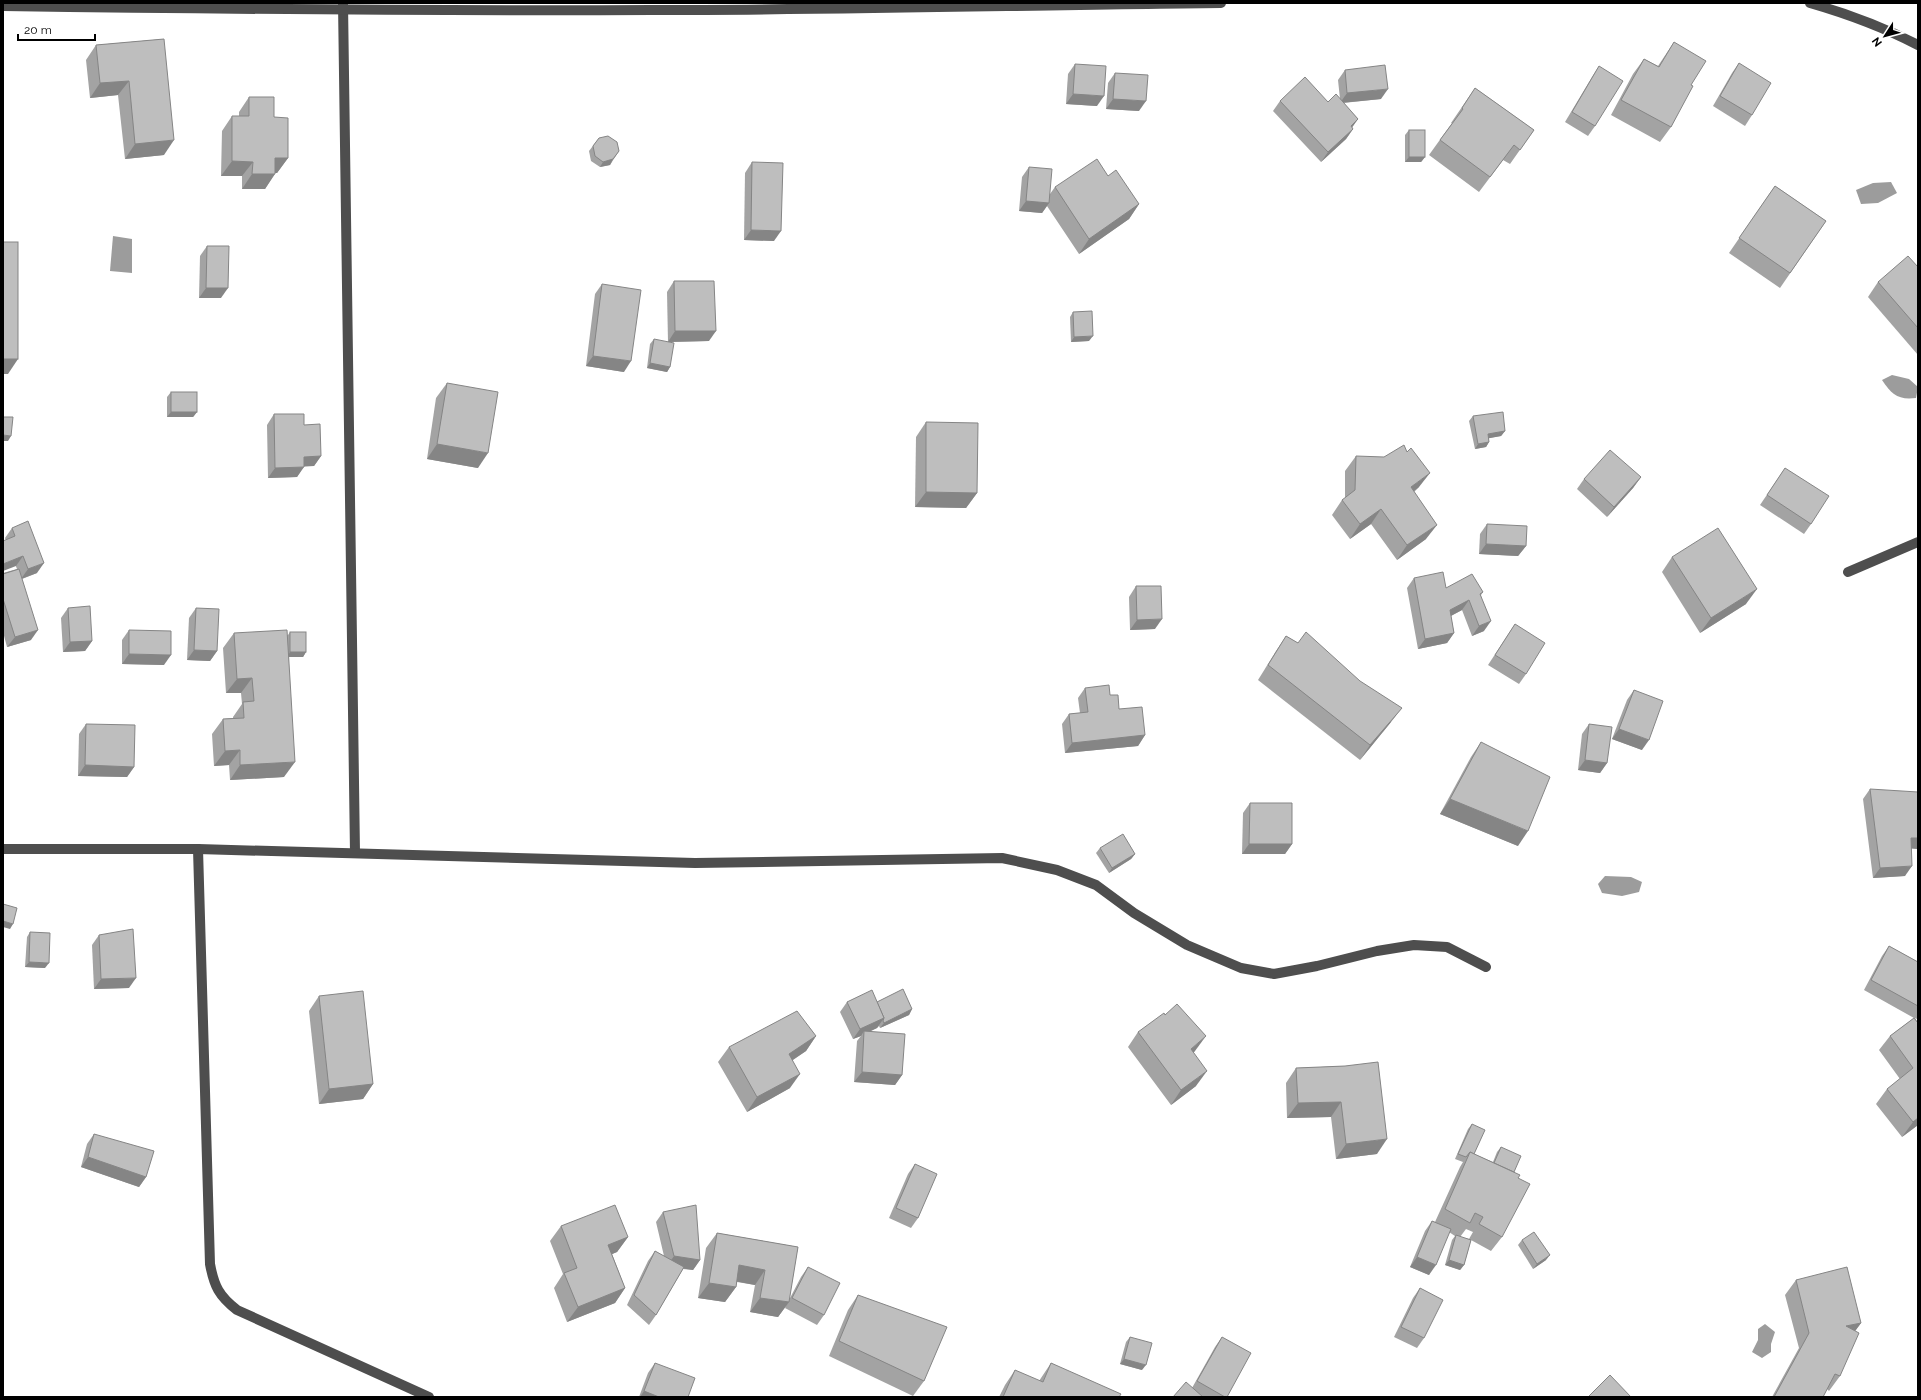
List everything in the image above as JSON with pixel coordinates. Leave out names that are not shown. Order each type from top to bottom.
[{"type":"street","points":[[3,6],[343,6],[761,10],[1221,3]]},
{"type":"street","points":[[1810,3],[1846,13],[1888,29],[1918,45]]},
{"type":"street","points":[[343,6],[355,852]]},
{"type":"street","points":[[1848,572],[1918,542]]},
{"type":"street","points":[[3,849],[198,849],[355,852],[695,863],[1002,858],[1057,870],[1096,885],[1134,913],[1186,945],[1241,968],[1274,974],[1317,966],[1377,951],[1414,945],[1447,946],[1486,967]]},
{"type":"street","points":[[198,849],[210,1264],[213,1281],[223,1298],[237,1310],[428,1397]]},
{"type":"shaded area","points":[[1891,182],[1897,193],[1878,203],[1861,204],[1856,190],[1873,183]]},
{"type":"shaded area","points":[[113,236],[132,239],[132,273],[110,271]]},
{"type":"shaded area","points":[[1892,375],[1909,379],[1918,387],[1916,398],[1904,398],[1892,393],[1882,380]]},
{"type":"shaded area","points":[[1605,876],[1631,877],[1642,882],[1639,892],[1622,896],[1602,893],[1598,884]]},
{"type":"shaded area","points":[[1765,1324],[1775,1332],[1771,1344],[1771,1352],[1762,1358],[1752,1352],[1758,1340],[1758,1329]]},
{"type":"building","points":[[164,39],[174,140],[135,144],[129,81],[100,83],[96,45]]},
{"type":"building","points":[[1674,42],[1706,61],[1691,85],[1693,86],[1671,127],[1621,100],[1644,59],[1659,67]]},
{"type":"building","points":[[1739,63],[1771,83],[1752,115],[1720,96]]},
{"type":"building","points":[[1075,64],[1106,66],[1104,96],[1073,94]]},
{"type":"building","points":[[1385,65],[1388,89],[1347,93],[1345,70]]},
{"type":"building","points":[[1599,66],[1623,81],[1595,126],[1572,112]]},
{"type":"building","points":[[1115,73],[1148,75],[1146,101],[1113,99]]},
{"type":"building","points":[[1305,77],[1328,102],[1336,94],[1358,119],[1351,126],[1353,129],[1328,152],[1280,101]]},
{"type":"building","points":[[1475,88],[1534,130],[1520,150],[1514,145],[1490,177],[1440,140],[1463,109],[1462,108]]},
{"type":"building","points":[[249,97],[274,97],[274,117],[288,118],[288,158],[275,158],[275,174],[252,174],[253,162],[232,161],[232,116],[249,116]]},
{"type":"building","points":[[1409,130],[1425,130],[1425,157],[1409,157]]},
{"type":"building","points":[[608,136],[617,142],[619,151],[613,159],[603,162],[595,156],[593,146],[599,138]]},
{"type":"building","points":[[1097,159],[1108,176],[1116,170],[1139,204],[1089,239],[1055,187]]},
{"type":"building","points":[[752,162],[783,163],[781,231],[751,230]]},
{"type":"building","points":[[1029,167],[1052,169],[1049,203],[1026,201]]},
{"type":"building","points":[[1775,186],[1826,221],[1790,273],[1739,238]]},
{"type":"building","points":[[3,242],[18,242],[18,359],[3,359]]},
{"type":"building","points":[[207,246],[229,246],[228,288],[206,288]]},
{"type":"building","points":[[1908,256],[1918,267],[1918,328],[1878,282]]},
{"type":"building","points":[[674,281],[714,281],[716,331],[675,331]]},
{"type":"building","points":[[602,284],[641,290],[631,361],[593,356]]},
{"type":"building","points":[[1092,311],[1093,336],[1074,337],[1073,312]]},
{"type":"building","points":[[654,339],[674,343],[670,367],[650,363]]},
{"type":"building","points":[[447,383],[498,392],[488,453],[437,444]]},
{"type":"building","points":[[171,392],[197,392],[197,412],[171,412]]},
{"type":"building","points":[[1503,412],[1505,431],[1488,434],[1489,442],[1478,444],[1473,416]]},
{"type":"building","points":[[274,414],[304,414],[304,425],[320,424],[321,456],[304,457],[304,467],[275,468]]},
{"type":"building","points":[[3,417],[13,417],[11,436],[3,435]]},
{"type":"building","points":[[926,422],[978,423],[977,493],[926,492]]},
{"type":"building","points":[[1404,445],[1407,452],[1411,448],[1430,473],[1411,487],[1437,525],[1407,545],[1381,509],[1360,524],[1342,500],[1355,490],[1356,456],[1384,457]]},
{"type":"building","points":[[1610,450],[1641,477],[1614,507],[1584,479]]},
{"type":"building","points":[[1785,468],[1829,496],[1811,524],[1767,495]]},
{"type":"building","points":[[28,521],[44,563],[28,569],[23,556],[3,564],[3,541],[15,536],[12,528]]},
{"type":"building","points":[[1487,524],[1527,526],[1526,546],[1486,544]]},
{"type":"building","points":[[1718,528],[1757,589],[1711,618],[1672,557]]},
{"type":"building","points":[[19,569],[38,630],[15,637],[3,599],[3,574]]},
{"type":"building","points":[[1443,572],[1446,588],[1472,574],[1483,592],[1480,594],[1491,621],[1479,626],[1469,600],[1450,610],[1454,633],[1425,639],[1414,578]]},
{"type":"building","points":[[1136,586],[1161,586],[1162,619],[1137,620]]},
{"type":"building","points":[[90,606],[92,641],[70,642],[68,608]]},
{"type":"building","points":[[196,608],[219,609],[217,651],[194,650]]},
{"type":"building","points":[[1515,624],[1545,643],[1526,674],[1495,655]]},
{"type":"building","points":[[129,630],[171,631],[171,655],[129,654]]},
{"type":"building","points":[[287,630],[295,762],[240,765],[240,750],[225,751],[223,719],[244,718],[243,702],[254,701],[252,678],[237,679],[234,633]]},
{"type":"building","points":[[290,632],[306,632],[306,652],[290,652]]},
{"type":"building","points":[[1306,632],[1360,681],[1402,708],[1370,745],[1268,665],[1286,636],[1298,643]]},
{"type":"building","points":[[1109,685],[1110,695],[1118,695],[1119,709],[1142,707],[1145,735],[1072,743],[1069,714],[1088,712],[1085,688]]},
{"type":"building","points":[[1634,690],[1663,701],[1649,740],[1619,729]]},
{"type":"building","points":[[86,724],[135,725],[134,767],[85,765]]},
{"type":"building","points":[[1589,724],[1612,727],[1607,763],[1585,760]]},
{"type":"building","points":[[1481,742],[1550,777],[1528,831],[1450,799]]},
{"type":"building","points":[[1870,789],[1918,792],[1918,838],[1911,838],[1912,866],[1880,868]]},
{"type":"building","points":[[1250,803],[1292,803],[1292,844],[1249,844]]},
{"type":"building","points":[[1123,834],[1135,854],[1112,868],[1100,848]]},
{"type":"building","points":[[3,904],[17,908],[13,924],[3,921]]},
{"type":"building","points":[[133,929],[136,978],[101,979],[99,935]]},
{"type":"building","points":[[30,932],[50,933],[49,963],[29,962]]},
{"type":"building","points":[[1889,946],[1918,962],[1918,1006],[1871,980]]},
{"type":"building","points":[[903,989],[912,1009],[884,1023],[884,1018],[877,1002]]},
{"type":"building","points":[[872,990],[884,1018],[860,1029],[847,1002]]},
{"type":"building","points":[[363,991],[373,1084],[329,1089],[319,996]]},
{"type":"building","points":[[1177,1004],[1206,1036],[1191,1049],[1207,1071],[1181,1090],[1138,1032],[1164,1013],[1165,1015]]},
{"type":"building","points":[[797,1011],[816,1036],[789,1054],[800,1074],[757,1097],[729,1047]]},
{"type":"building","points":[[1914,1018],[1918,1023],[1918,1118],[1913,1122],[1887,1089],[1913,1068],[1890,1036]]},
{"type":"building","points":[[864,1031],[905,1034],[902,1075],[862,1072]]},
{"type":"building","points":[[1378,1062],[1387,1139],[1346,1144],[1341,1102],[1298,1103],[1296,1068],[1345,1066]]},
{"type":"building","points":[[1472,1124],[1485,1130],[1474,1154],[1470,1152],[1466,1157],[1458,1154]]},
{"type":"building","points":[[94,1134],[154,1151],[146,1177],[88,1157]]},
{"type":"building","points":[[1501,1147],[1521,1156],[1514,1172],[1494,1163]]},
{"type":"building","points":[[1470,1152],[1520,1175],[1518,1178],[1530,1184],[1502,1237],[1479,1224],[1483,1217],[1475,1213],[1470,1223],[1445,1209]]},
{"type":"building","points":[[915,1164],[937,1174],[918,1218],[896,1208]]},
{"type":"building","points":[[615,1205],[628,1237],[608,1245],[625,1288],[578,1307],[564,1273],[577,1268],[561,1226]]},
{"type":"building","points":[[696,1205],[700,1260],[674,1256],[663,1212]]},
{"type":"building","points":[[1432,1221],[1451,1229],[1436,1265],[1417,1257]]},
{"type":"building","points":[[1534,1232],[1550,1255],[1537,1264],[1522,1240]]},
{"type":"building","points":[[717,1233],[798,1247],[789,1302],[760,1298],[765,1270],[739,1265],[736,1287],[709,1283]]},
{"type":"building","points":[[1456,1235],[1471,1240],[1464,1265],[1449,1260]]},
{"type":"building","points":[[655,1251],[684,1267],[656,1315],[634,1295]]},
{"type":"building","points":[[808,1267],[840,1283],[824,1315],[792,1298]]},
{"type":"building","points":[[1847,1267],[1861,1323],[1846,1326],[1859,1333],[1840,1376],[1835,1374],[1823,1397],[1774,1397],[1809,1333],[1796,1280]]},
{"type":"building","points":[[1420,1288],[1443,1300],[1424,1338],[1401,1327]]},
{"type":"building","points":[[858,1295],[947,1327],[924,1381],[839,1341]]},
{"type":"building","points":[[1130,1337],[1152,1343],[1146,1365],[1124,1359]]},
{"type":"building","points":[[1222,1337],[1251,1353],[1227,1397],[1197,1381]]},
{"type":"building","points":[[655,1363],[695,1378],[688,1397],[659,1397],[644,1391]]},
{"type":"building","points":[[1051,1363],[1121,1394],[1119,1397],[1003,1397],[1015,1370],[1043,1382]]},
{"type":"building","points":[[1610,1375],[1631,1397],[1588,1397]]},
{"type":"building","points":[[1186,1382],[1203,1397],[1173,1397]]}]
